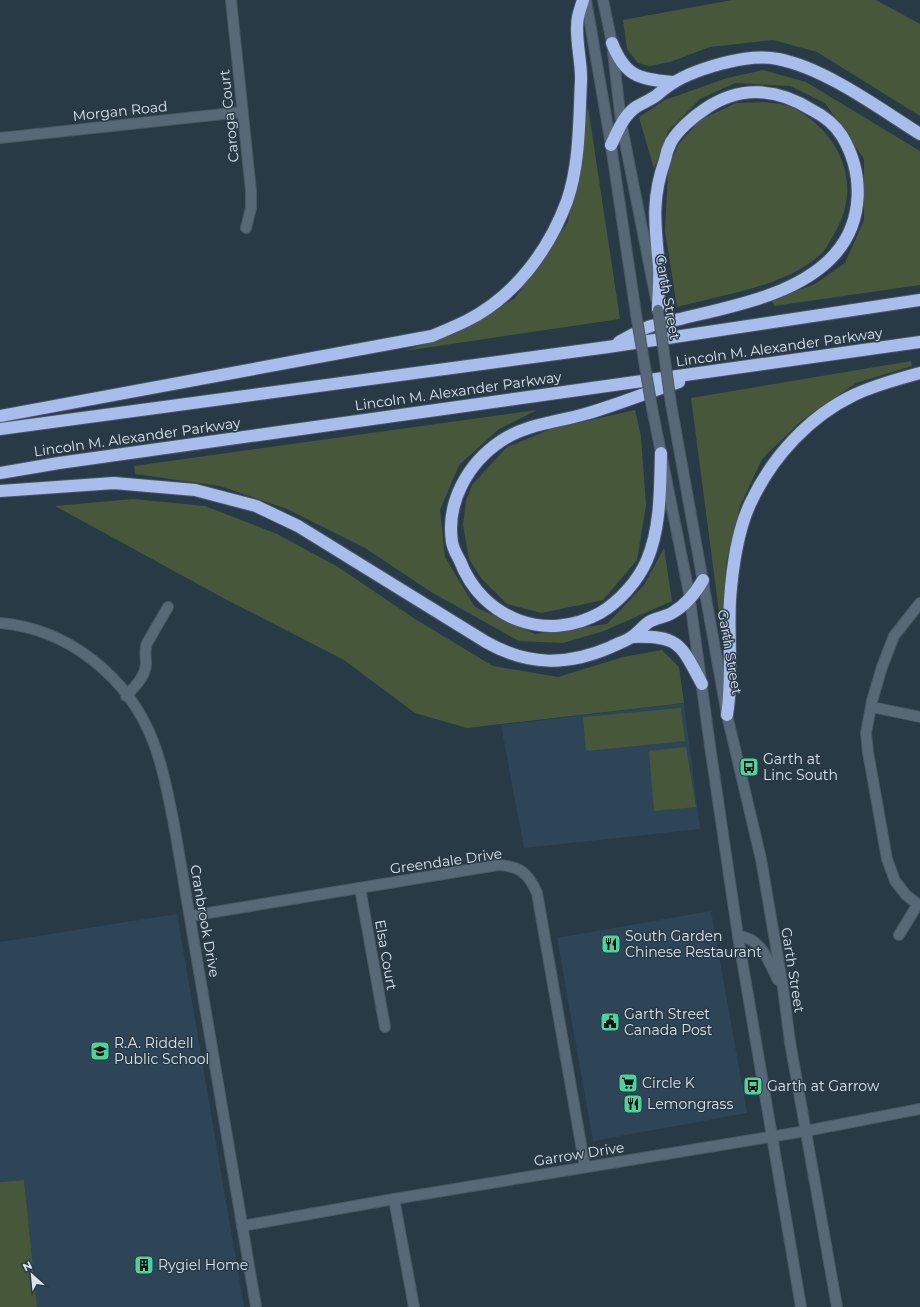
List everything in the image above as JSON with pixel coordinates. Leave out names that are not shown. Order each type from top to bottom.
[{"type":"highway","points":[[0,416],[432,336],[469,320],[500,299],[530,269],[552,235],[567,201],[574,169],[579,128],[581,76],[577,19],[583,0]]},
{"type":"highway","points":[[612,43],[618,60],[634,74],[651,80],[672,82]]},
{"type":"highway","points":[[611,145],[621,122],[630,112],[654,97],[672,82],[731,61],[750,58],[778,59],[812,71],[849,90],[920,134]]},
{"type":"highway","points":[[608,347],[648,327],[740,304],[775,293],[807,277],[835,254],[853,226],[859,201],[855,165],[842,136],[826,118],[796,100],[768,92],[744,92],[714,103],[694,117],[671,142],[659,175],[655,198],[655,232],[659,267],[658,310]]},
{"type":"highway","name":"Lincoln M. Alexander Parkway","points":[[0,429],[608,347],[920,300]]},
{"type":"highway","name":"Lincoln M. Alexander Parkway","points":[[0,473],[90,458],[607,385],[701,374],[920,342]]},
{"type":"highway","points":[[727,715],[731,690],[730,599],[735,562],[742,529],[751,501],[764,476],[790,444],[819,416],[854,395],[899,378],[920,373]]},
{"type":"highway","points":[[661,453],[656,530],[647,561],[632,585],[611,606],[588,619],[560,625],[533,626],[514,619],[499,610],[483,598],[465,576],[452,543],[452,511],[461,486],[479,459],[502,440],[540,424],[585,414],[701,374]]},
{"type":"highway","points":[[0,491],[114,483],[195,490],[256,506],[298,526],[504,652],[530,660],[551,662],[577,658],[597,653],[632,637],[649,623],[672,613],[690,599],[703,580]]},
{"type":"highway","points":[[632,637],[652,636],[675,642],[684,651],[702,684]]},
{"type":"street","name":"Caroga Court","points":[[231,0],[251,191],[251,208],[246,228]]},
{"type":"street","points":[[586,0],[611,145],[636,314],[652,408],[690,599],[738,936],[801,1307]]},
{"type":"street","name":"Garth Street","points":[[603,0],[612,43],[621,122],[658,310],[671,404],[727,715],[761,859],[783,988],[790,1042],[837,1307]]},
{"type":"street","name":"Morgan Road","points":[[0,138],[242,112]]},
{"type":"street","points":[[899,935],[919,905],[906,895],[896,881],[887,860],[866,733],[882,667],[894,636],[920,603]]},
{"type":"street","points":[[126,696],[142,677],[146,666],[145,648],[147,642],[168,607]]},
{"type":"street","name":"Cranbrook Drive","points":[[0,623],[33,628],[80,650],[100,666],[118,684],[140,716],[152,740],[161,766],[175,830],[256,1307]]},
{"type":"street","points":[[872,707],[920,717]]},
{"type":"street","name":"Greendale Drive","points":[[190,916],[498,865],[514,866],[531,879],[538,893],[585,1167]]},
{"type":"street","name":"Elsa Court","points":[[360,888],[385,1027]]},
{"type":"street","points":[[738,936],[754,940],[762,950],[783,988]]},
{"type":"street","name":"Garrow Drive","points":[[242,1226],[394,1199],[806,1131],[920,1110]]},
{"type":"street","points":[[394,1199],[414,1307]]},
{"type":"shaded area","points":[[684,703],[700,829],[524,848],[501,725]]},
{"type":"shaded area","points":[[711,911],[747,1113],[593,1141],[557,938]]},
{"type":"shaded area","name":"R.A. Riddell Public School","points":[[177,914],[244,1307],[37,1307],[24,1180],[0,1182],[0,942]]},
{"type":"green space","points":[[732,0],[876,0],[920,24],[920,116],[817,52],[773,40],[710,47],[670,62],[649,66],[638,63],[627,49],[623,20]]},
{"type":"green space","points":[[763,70],[806,82],[920,151],[920,285],[774,306],[772,300],[815,284],[845,263],[864,220],[864,159],[825,103],[790,86],[735,83],[700,99],[668,131],[654,169],[639,117],[665,100],[727,78]]},
{"type":"green space","points":[[762,102],[792,107],[809,118],[823,130],[834,145],[842,162],[847,179],[847,197],[843,216],[823,252],[809,264],[774,281],[754,288],[677,307],[665,231],[668,171],[678,145],[700,120],[736,103]]},
{"type":"green space","points":[[588,107],[620,319],[404,351],[451,335],[515,298],[568,222]]},
{"type":"green space","points":[[911,361],[912,366],[856,383],[801,421],[762,459],[740,506],[726,563],[724,613],[719,612],[691,398]]},
{"type":"green space","points":[[537,410],[499,429],[459,465],[440,510],[445,557],[475,607],[535,634],[607,624],[644,585],[664,548],[672,601],[604,631],[563,643],[519,641],[431,592],[365,548],[287,509],[220,486],[135,474],[134,466]]},
{"type":"green space","points":[[635,410],[641,437],[646,505],[637,560],[603,600],[542,613],[507,604],[481,578],[469,559],[463,525],[466,501],[472,485],[507,447],[551,429]]},
{"type":"green space","points":[[133,499],[205,506],[277,534],[338,567],[415,619],[493,666],[558,677],[623,657],[662,650],[679,667],[684,703],[467,728],[415,713],[344,660],[227,600],[55,506]]},
{"type":"green space","points":[[681,708],[685,741],[586,751],[583,717]]},
{"type":"green space","points":[[686,747],[696,807],[654,811],[649,751]]},
{"type":"green space","points":[[24,1180],[37,1307],[0,1307],[0,1182]]},
{"type":"place","name":"Garth at Linc South","points":[[749,767]]},
{"type":"place","name":"South Garden Chinese Restaurant","points":[[611,944]]},
{"type":"place","name":"Garth Street Canada Post","points":[[610,1022]]},
{"type":"place","name":"R.A. Riddell Public School","points":[[100,1051]]},
{"type":"place","name":"Circle K","points":[[628,1083]]},
{"type":"place","name":"Garth at Garrow","points":[[753,1086]]},
{"type":"place","name":"Lemongrass","points":[[633,1104]]},
{"type":"place","name":"Rygiel Home","points":[[144,1265]]}]
